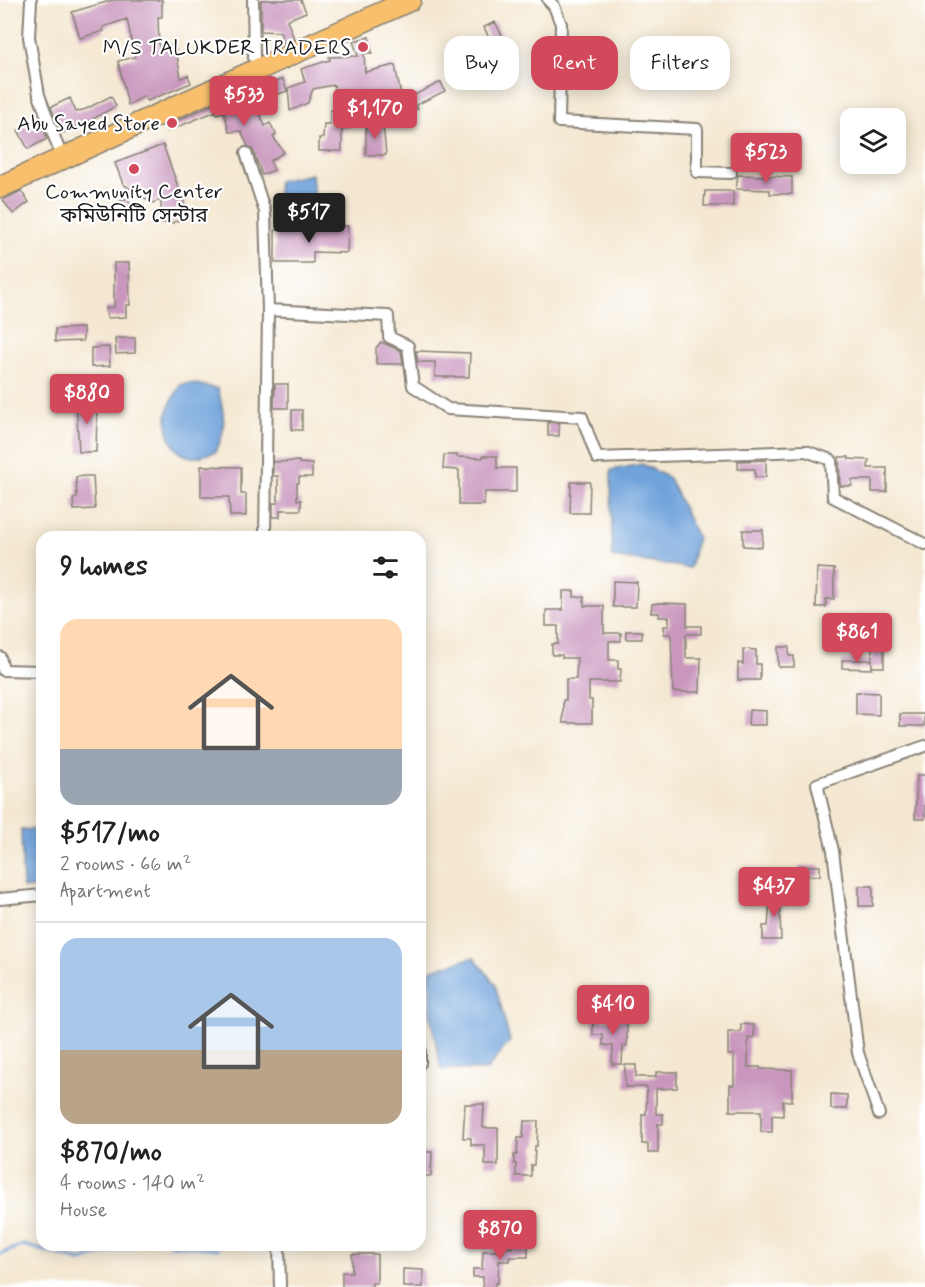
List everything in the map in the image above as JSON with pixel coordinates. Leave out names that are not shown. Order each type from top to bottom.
[{"type":"highway","points":[[0,173],[376,0]]},
{"type":"highway","points":[[0,187],[410,0]]},
{"type":"street","points":[[31,0],[29,37],[39,95],[58,147]]},
{"type":"street","points":[[253,0],[254,58]]},
{"type":"street","points":[[548,0],[554,6],[561,24],[559,122],[698,129],[698,172],[731,173]]},
{"type":"street","points":[[246,153],[265,212],[268,310],[265,531]]},
{"type":"street","points":[[268,310],[388,316],[389,337],[408,346],[413,386],[448,409],[582,417],[597,458],[806,451],[831,460],[833,497],[925,544]]},
{"type":"street","points":[[0,657],[3,670],[36,671]]},
{"type":"street","points":[[879,1114],[858,1053],[833,851],[817,784],[925,746]]},
{"type":"street","points":[[0,899],[36,896]]},
{"type":"street","points":[[279,1251],[280,1287]]},
{"type":"water","points":[[312,174],[317,227],[282,228],[285,203],[277,201],[278,181]]},
{"type":"water","points":[[191,383],[218,389],[222,405],[224,421],[222,437],[215,452],[204,456],[184,455],[173,445],[168,430],[169,407],[180,385]]},
{"type":"water","points":[[642,464],[669,478],[697,537],[690,568],[612,557],[611,470]]},
{"type":"water","points":[[36,829],[36,888],[23,888],[21,830]]},
{"type":"water","points":[[474,957],[495,984],[510,1041],[487,1070],[441,1069],[430,1014],[430,970]]},
{"type":"building","points":[[113,0],[162,0],[162,17],[158,17],[159,48],[175,45],[181,78],[188,75],[191,83],[147,101],[145,96],[128,105],[118,61],[135,57],[127,19],[103,27],[104,31],[80,38],[72,12]]},
{"type":"building","points":[[261,0],[301,0],[306,12],[287,20],[294,39],[284,43],[280,32],[261,31]]},
{"type":"building","points":[[495,22],[502,36],[488,36],[484,27]]},
{"type":"building","points":[[369,37],[372,53],[364,53],[365,72],[395,65],[402,101],[441,82],[445,91],[416,105],[418,109],[383,118],[380,106],[349,106],[349,128],[342,128],[342,151],[319,151],[319,138],[323,138],[324,124],[330,124],[330,110],[337,110],[334,85],[313,89],[308,103],[290,111],[288,88],[305,82],[301,69],[330,60],[329,57],[358,56],[353,41]]},
{"type":"building","points":[[283,79],[287,91],[273,96],[268,84]]},
{"type":"building","points":[[254,90],[260,102],[256,104],[265,126],[270,123],[276,134],[273,137],[284,152],[270,161],[274,170],[262,175],[253,150],[248,146],[241,131],[229,132],[224,111],[217,114],[216,111],[168,131],[165,126],[229,97],[231,102]]},
{"type":"building","points":[[111,96],[116,106],[61,133],[51,107],[70,98],[76,112]]},
{"type":"building","points":[[40,119],[47,139],[28,149],[18,130]]},
{"type":"building","points":[[366,124],[383,124],[386,155],[366,155]]},
{"type":"building","points":[[163,145],[189,217],[172,223],[161,223],[161,200],[152,203],[123,184],[115,163]]},
{"type":"building","points":[[738,175],[792,177],[792,194],[770,194],[770,190],[736,189]]},
{"type":"building","points":[[21,191],[29,202],[13,214],[3,200]]},
{"type":"building","points":[[705,191],[733,191],[733,206],[704,206]]},
{"type":"building","points":[[127,198],[133,209],[111,221],[105,209]]},
{"type":"building","points":[[323,226],[348,226],[347,253],[313,252],[313,263],[275,263],[275,230],[323,230]]},
{"type":"building","points":[[114,263],[129,263],[130,305],[126,305],[126,317],[107,318],[106,308],[114,307]]},
{"type":"building","points":[[83,328],[83,341],[55,342],[55,329]]},
{"type":"building","points":[[115,338],[135,338],[135,353],[116,354]]},
{"type":"building","points":[[381,342],[401,351],[403,364],[376,364],[376,348]]},
{"type":"building","points":[[109,347],[110,366],[91,367],[91,348]]},
{"type":"building","points":[[416,351],[470,353],[469,377],[435,377],[435,362],[418,362]]},
{"type":"building","points":[[275,384],[288,384],[288,408],[274,408]]},
{"type":"building","points":[[76,399],[101,402],[101,411],[97,412],[96,452],[79,452]]},
{"type":"building","points":[[292,410],[302,410],[302,430],[292,430]]},
{"type":"building","points":[[548,422],[559,423],[559,436],[548,436]]},
{"type":"building","points":[[444,455],[483,458],[483,456],[497,456],[497,468],[516,468],[516,492],[485,492],[484,505],[459,505],[459,470],[443,469]]},
{"type":"building","points":[[839,457],[869,460],[868,468],[887,468],[887,492],[872,492],[872,480],[852,480],[852,486],[840,486]]},
{"type":"building","points":[[766,460],[766,477],[755,477],[755,469],[738,469],[738,461]]},
{"type":"building","points":[[299,461],[299,463],[312,464],[312,477],[299,477],[299,483],[297,483],[297,500],[301,500],[301,510],[280,510],[280,517],[273,517],[273,503],[278,503],[278,476],[273,476],[273,462]]},
{"type":"building","points":[[201,466],[241,467],[241,494],[246,494],[246,516],[230,516],[229,497],[201,497]]},
{"type":"building","points":[[93,476],[95,509],[74,510],[73,499],[77,498],[76,477]]},
{"type":"building","points":[[571,482],[590,482],[589,513],[570,513]]},
{"type":"building","points":[[743,530],[763,530],[762,547],[743,546]]},
{"type":"building","points":[[817,568],[834,569],[834,599],[826,599],[826,607],[816,607]]},
{"type":"building","points":[[613,581],[637,582],[636,607],[613,607]]},
{"type":"building","points":[[563,591],[574,591],[574,597],[584,597],[584,606],[604,606],[604,633],[621,633],[621,641],[609,641],[609,660],[618,660],[618,669],[621,669],[620,682],[589,682],[592,723],[563,723],[566,679],[576,679],[577,658],[552,655],[552,644],[558,644],[558,626],[546,626],[546,610],[563,610]]},
{"type":"building","points":[[652,604],[687,604],[687,626],[701,626],[701,634],[686,634],[686,658],[701,658],[700,692],[673,692],[671,634],[664,634],[664,626],[669,626],[669,617],[659,617],[659,613],[651,613]]},
{"type":"building","points":[[835,617],[860,617],[860,630],[835,630]]},
{"type":"building","points":[[869,622],[888,622],[888,631],[884,631],[884,667],[872,667],[872,631],[869,631]]},
{"type":"building","points":[[626,631],[642,631],[642,639],[626,639]]},
{"type":"building","points":[[778,647],[789,647],[789,656],[794,656],[794,667],[778,667]]},
{"type":"building","points":[[743,649],[756,650],[756,664],[760,664],[760,680],[738,680],[738,663],[743,664]]},
{"type":"building","points":[[842,660],[872,660],[872,669],[842,668]]},
{"type":"building","points":[[856,692],[879,693],[879,715],[856,714]]},
{"type":"building","points":[[749,710],[766,711],[766,725],[748,725]]},
{"type":"building","points":[[900,714],[924,714],[924,726],[900,726]]},
{"type":"building","points":[[917,775],[925,775],[925,819],[915,819]]},
{"type":"building","points":[[799,866],[820,866],[820,876],[799,875]]},
{"type":"building","points":[[859,886],[873,886],[873,906],[859,906]]},
{"type":"building","points":[[771,889],[779,889],[781,940],[763,940],[763,926],[768,926]]},
{"type":"building","points":[[593,1020],[627,1020],[627,1046],[623,1046],[622,1064],[612,1064],[613,1046],[603,1045],[603,1035],[593,1035]]},
{"type":"building","points":[[741,1024],[754,1025],[754,1038],[748,1038],[748,1067],[792,1070],[792,1101],[783,1101],[783,1116],[772,1115],[772,1132],[761,1132],[761,1111],[730,1111],[730,1085],[734,1085],[734,1055],[728,1055],[728,1032],[741,1032]]},
{"type":"building","points":[[625,1065],[636,1065],[636,1077],[656,1077],[656,1072],[677,1072],[677,1088],[656,1089],[656,1114],[663,1114],[663,1124],[658,1124],[658,1153],[648,1153],[648,1144],[642,1144],[642,1114],[646,1114],[647,1087],[625,1087]]},
{"type":"building","points":[[831,1094],[847,1095],[847,1109],[831,1109]]},
{"type":"building","points":[[465,1104],[484,1104],[483,1128],[498,1128],[498,1165],[485,1165],[485,1145],[471,1145],[471,1138],[463,1138]]},
{"type":"building","points":[[524,1121],[538,1121],[537,1146],[535,1146],[534,1165],[531,1165],[531,1176],[516,1176],[514,1155],[517,1155],[518,1138],[523,1138]]},
{"type":"building","points":[[426,1152],[432,1152],[431,1176],[426,1176]]},
{"type":"building","points":[[512,1239],[528,1239],[528,1257],[509,1257],[509,1261],[499,1261],[498,1283],[495,1283],[495,1287],[483,1287],[483,1277],[473,1277],[473,1269],[482,1269],[483,1251],[502,1251],[502,1247],[512,1248]]},
{"type":"building","points":[[352,1254],[377,1254],[377,1283],[372,1283],[372,1287],[342,1287],[342,1272],[352,1272]]},
{"type":"building","points":[[403,1269],[423,1270],[423,1287],[403,1287]]},
{"type":"waterway","points":[[0,1254],[24,1245],[36,1248]]},
{"type":"waterway","points":[[45,1251],[80,1261],[114,1251]]},
{"type":"place","name":"M/S TALUKDER TRADERS","points":[[363,47]]},
{"type":"place","name":"Abu Sayed Store","points":[[172,123]]},
{"type":"place","name":"Community Center কমিউনিটি সেন্টার","points":[[134,169]]}]
